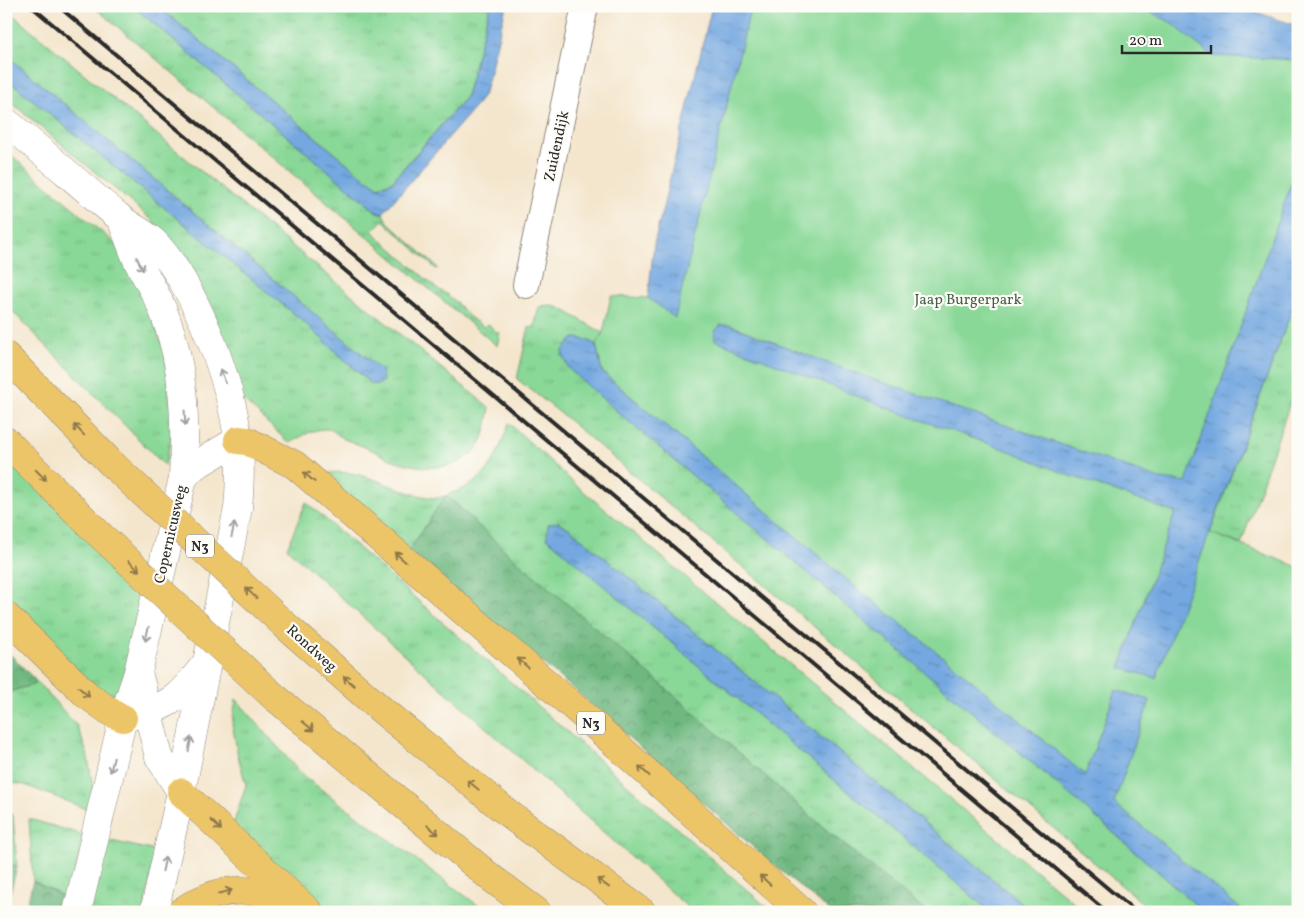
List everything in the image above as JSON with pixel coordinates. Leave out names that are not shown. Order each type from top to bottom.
[{"type":"highway","name":"Rondweg","points":[[6,356],[113,465],[287,627],[384,712],[514,818],[642,912]]},
{"type":"highway","name":"N3","points":[[238,440],[247,441],[295,465],[590,721],[802,912]]},
{"type":"highway","points":[[6,441],[98,533],[271,694],[490,877],[537,912]]},
{"type":"highway","points":[[6,616],[87,695],[115,716],[136,715]]},
{"type":"highway","points":[[181,792],[302,905]]},
{"type":"highway","points":[[181,912],[192,904],[232,890],[261,891],[302,905]]},
{"type":"street","name":"Zuidendijk","points":[[526,285],[585,6]]},
{"type":"street","points":[[6,122],[121,219],[155,242],[178,273],[197,308],[211,342],[224,380],[238,440],[240,478],[238,508],[181,792],[154,912]]},
{"type":"street","points":[[121,219],[138,260],[164,313],[173,339],[182,381],[185,420],[183,478]]},
{"type":"street","name":"Copernicusweg","points":[[77,912],[136,715],[138,672],[183,478],[193,467],[238,440]]},
{"type":"street","points":[[181,792],[136,715],[169,703],[188,686],[206,663]]},
{"type":"green space","points":[[93,6],[133,6],[378,213],[383,213],[388,222],[438,268],[436,269],[383,220],[372,231],[436,288],[456,302],[466,314],[483,327],[489,324],[495,332],[500,333],[497,346]]},
{"type":"green space","points":[[158,6],[490,6],[466,97],[391,182],[379,187],[361,175]]},
{"type":"green space","name":"Jaap Burgerpark","points":[[741,6],[1186,6],[1298,48],[1298,239],[1198,528],[1298,567],[1298,912],[1244,912],[1119,808],[1040,737],[859,590],[602,372],[596,344],[603,333],[611,296],[666,299]]},
{"type":"green space","points":[[6,9],[490,408],[484,434],[477,448],[469,456],[450,465],[429,467],[392,460],[344,439],[327,429],[311,432],[289,443],[239,396],[183,265],[151,219],[6,98],[6,78],[305,323],[371,384],[380,384],[383,380],[381,370],[6,55]]},
{"type":"green space","points":[[6,151],[118,246],[135,276],[165,352],[173,430],[165,466],[6,305]]},
{"type":"green space","points":[[1298,293],[1298,380],[1241,544],[1210,533]]},
{"type":"green space","points":[[547,305],[560,308],[603,333],[713,408],[839,504],[843,520],[817,548],[831,560],[856,531],[868,531],[1005,639],[1062,666],[1040,737],[859,590],[602,372],[598,352],[593,344],[583,339],[574,338],[564,349],[562,354],[569,369],[1075,799],[1204,912],[1153,912],[559,412],[517,379],[529,327],[534,328],[539,307]]},
{"type":"green space","points":[[509,423],[576,485],[1085,912],[1032,912],[570,529],[558,522],[547,538],[991,912],[926,912],[831,834],[510,555],[446,496],[408,552],[323,474],[351,473],[420,495],[434,498],[442,497],[467,487],[485,473],[501,446]]},
{"type":"green space","points":[[6,456],[143,592],[119,699],[93,688],[6,596]]},
{"type":"green space","points":[[446,495],[510,555],[668,690],[831,834],[926,912],[831,912],[769,861],[575,690],[408,552]]},
{"type":"green space","points":[[306,502],[773,912],[693,912],[287,548]]},
{"type":"green space","points":[[6,650],[38,683],[6,693]]},
{"type":"green space","points":[[38,683],[77,726],[87,753],[93,787],[91,811],[25,785],[6,782],[6,693]]},
{"type":"green space","points":[[236,699],[302,775],[487,912],[334,912],[295,885],[233,825],[246,785],[232,723]]},
{"type":"green space","points":[[6,810],[13,816],[17,867],[6,860]]},
{"type":"green space","points":[[29,819],[84,835],[68,899],[33,881]]},
{"type":"green space","points":[[111,841],[151,850],[155,854],[144,912],[89,912],[107,842]]},
{"type":"green space","points":[[6,860],[17,867],[6,908]]},
{"type":"green space","points":[[33,881],[68,899],[65,912],[25,912]]},
{"type":"green space","points":[[224,909],[264,909],[265,912],[216,912]]},
{"type":"water","points":[[133,6],[158,6],[361,175],[379,187],[392,182],[466,97],[490,6],[506,6],[485,92],[476,106],[383,213],[378,213]]},
{"type":"water","points":[[712,6],[751,6],[675,318],[648,298],[654,244]]},
{"type":"water","points":[[1138,6],[1238,6],[1298,26],[1298,60],[1212,56],[1170,22]]},
{"type":"water","points":[[6,55],[381,370],[383,380],[380,384],[371,384],[305,323],[6,78]]},
{"type":"water","points":[[1298,164],[1298,293],[1156,678],[1120,668],[1175,513],[1063,473],[1015,453],[892,410],[715,340],[717,328],[721,325],[730,325],[830,364],[1160,479],[1186,482]]},
{"type":"water","points":[[574,338],[583,339],[594,344],[598,352],[602,372],[859,590],[962,672],[1085,775],[1116,690],[1150,700],[1114,803],[1244,912],[1204,912],[1075,799],[622,416],[569,369],[562,354]]},
{"type":"water","points":[[558,522],[570,529],[1032,912],[991,912],[547,538],[548,524]]},
{"type":"railway","points":[[31,6],[1107,912]]},
{"type":"railway","points":[[58,6],[1136,912]]}]
